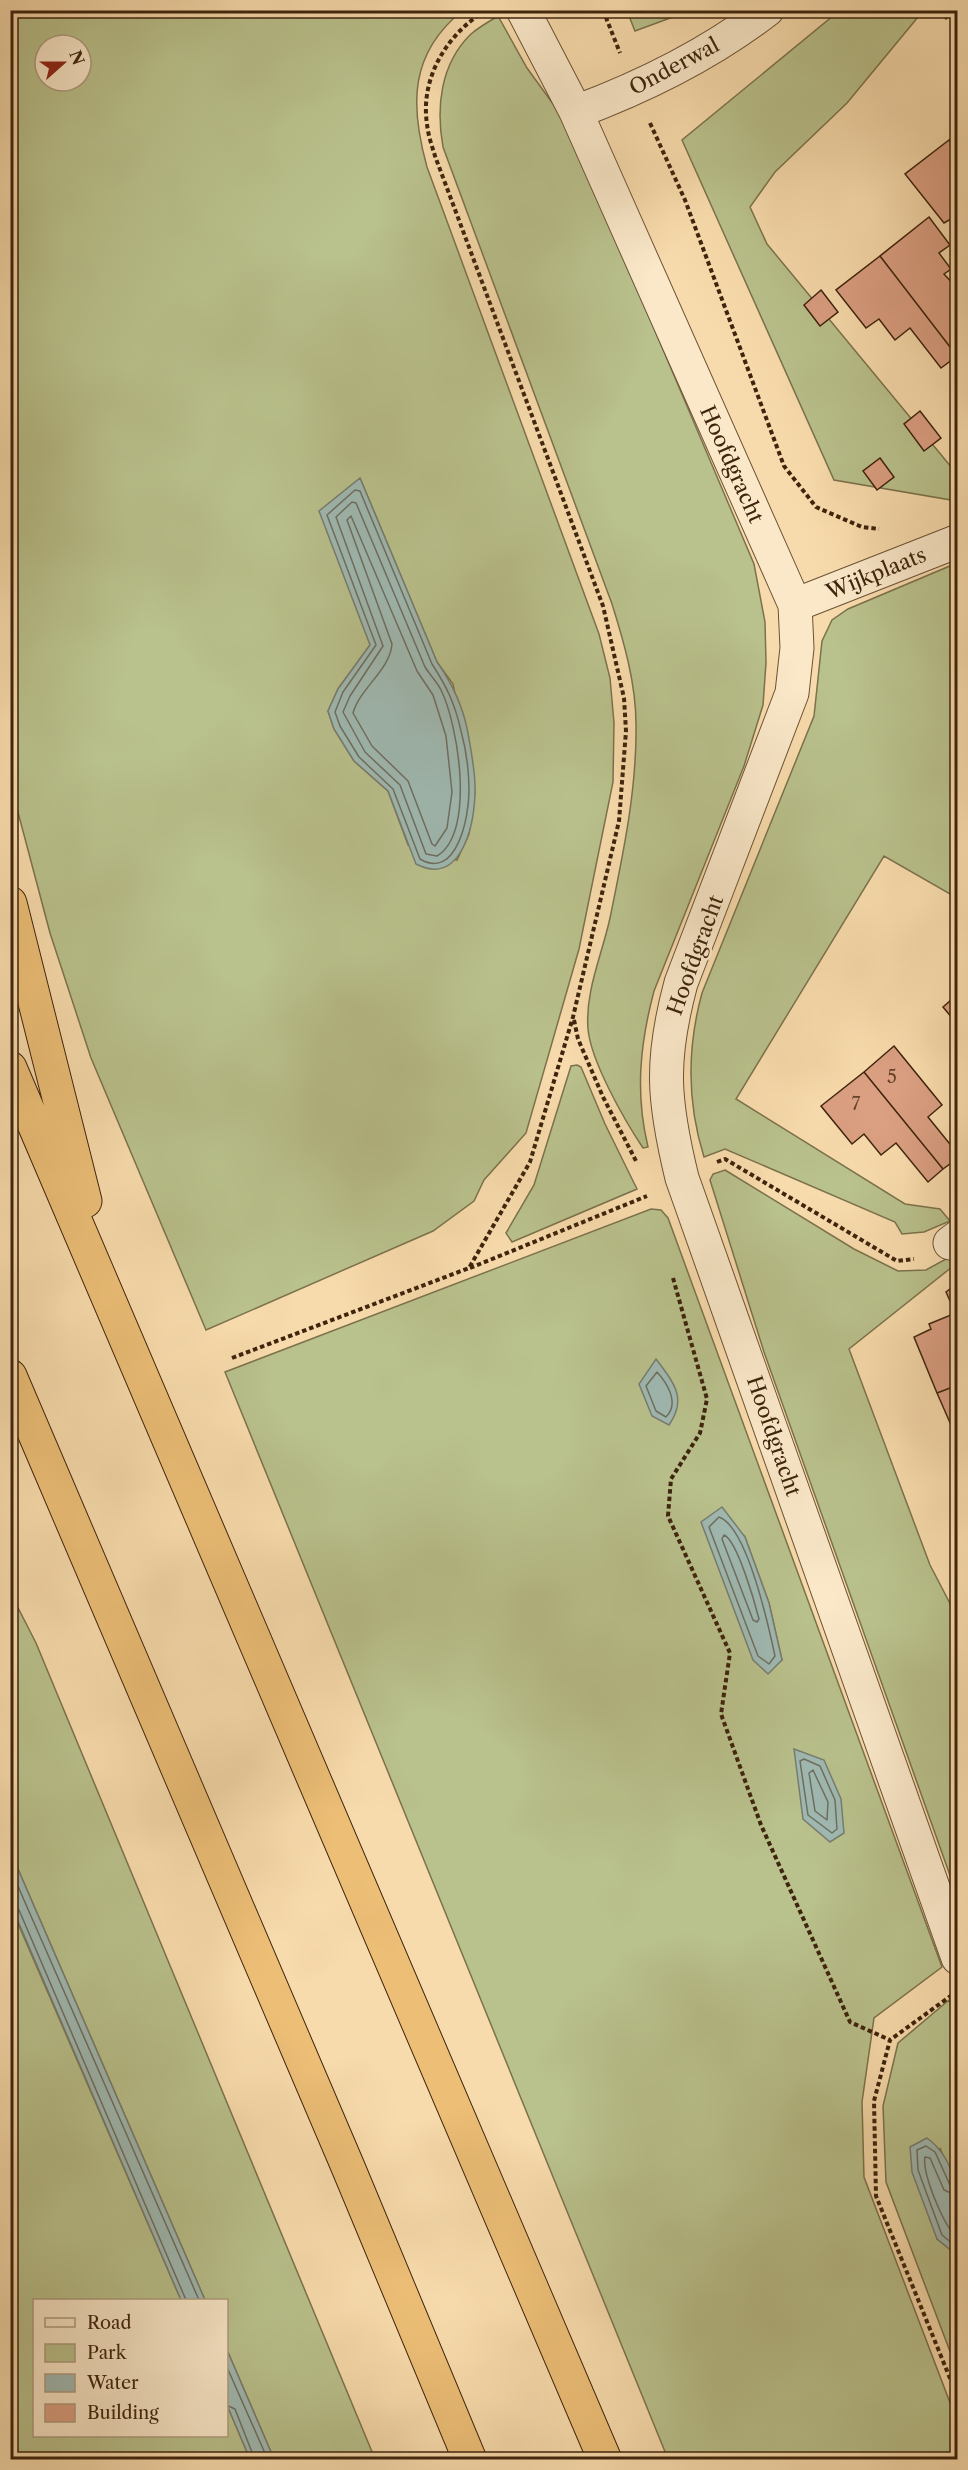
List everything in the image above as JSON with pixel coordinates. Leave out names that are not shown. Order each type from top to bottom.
[{"type":"highway","points":[[10,903],[109,1299]]},
{"type":"highway","points":[[10,1068],[605,2460]]},
{"type":"highway","points":[[10,1376],[348,2167],[470,2460]]},
{"type":"highway","points":[[10,1407],[67,1511]]},
{"type":"street","name":"Hoofdgracht","points":[[523,10],[576,112],[795,605],[796,648],[792,693],[681,983],[670,1021],[665,1057],[668,1121],[682,1178],[957,1958]]},
{"type":"street","name":"Onderwal","points":[[576,112],[635,90],[745,27],[767,10]]},
{"type":"street","name":"Wijkplaats","points":[[795,605],[957,541]]},
{"type":"path","points":[[470,1268],[530,1162],[573,1017],[619,821],[626,731],[624,698],[603,606],[435,156],[427,124],[426,100],[441,53],[457,33],[486,10]]},
{"type":"path","points":[[603,10],[635,90],[685,200],[784,466],[816,507],[862,527],[883,529]]},
{"type":"path","points":[[573,1017],[578,1039],[603,1097],[636,1162]]},
{"type":"path","points":[[682,1178],[725,1159],[897,1261],[928,1257],[954,1240]]},
{"type":"path","points":[[231,1358],[470,1268],[650,1195],[653,1206]]},
{"type":"path","points":[[672,1274],[707,1398],[700,1433],[671,1479],[668,1516],[730,1653],[721,1714],[761,1825],[850,2022],[891,2040]]},
{"type":"path","points":[[957,1991],[891,2040],[874,2101],[876,2196],[957,2398]]},
{"type":"green space","points":[[10,11],[462,11],[432,45],[423,63],[418,82],[417,102],[421,145],[427,167],[599,634],[610,678],[614,723],[613,782],[579,949],[526,1133],[484,1180],[474,1201],[433,1231],[206,1330],[91,1058],[50,933],[11,786]],"holes":[[[360,478],[437,662],[453,684],[475,792],[469,834],[457,860],[408,845],[388,791],[354,761],[334,729],[328,711],[338,689],[370,645]]]},
{"type":"green space","points":[[627,11],[689,11],[635,31]]},
{"type":"green space","points":[[839,11],[923,11],[847,103],[775,172],[750,207],[767,244],[957,474],[957,501],[834,480],[682,140]]},
{"type":"green space","points":[[498,16],[527,68],[567,123],[754,564],[765,622],[766,663],[763,705],[744,766],[654,991],[649,1011],[640,1088],[648,1147],[643,1148],[618,1107],[602,1074],[590,1042],[588,1029],[589,1001],[610,918],[632,798],[636,724],[632,678],[612,604],[443,147],[441,132],[443,87],[453,59],[471,34]]},
{"type":"green space","points":[[957,563],[957,898],[884,856],[736,1099],[905,1204],[940,1209],[950,1221],[924,1232],[902,1234],[895,1222],[725,1149],[704,1157],[694,1116],[692,1055],[702,993],[814,716],[822,641],[832,620],[848,609]]},
{"type":"green space","points":[[571,1066],[581,1067],[605,1124],[637,1189],[512,1242],[506,1233],[534,1185]]},
{"type":"green space","points":[[725,1170],[854,1249],[898,1271],[926,1270],[957,1253],[957,1263],[849,1349],[930,1565],[957,1617],[957,1895],[764,1352],[710,1180],[713,1174]]},
{"type":"green space","points":[[651,1209],[661,1210],[668,1218],[942,1967],[874,2018],[862,2102],[864,2177],[957,2421],[957,2459],[668,2459],[225,1372]],"holes":[[[745,1537],[769,1603],[782,1660],[754,1660],[733,1604]]]},
{"type":"green space","points":[[10,1592],[36,1643],[375,2459],[274,2459],[228,2352],[228,2299],[205,2299],[11,1853]]},
{"type":"green space","points":[[10,1905],[181,2299],[33,2299],[33,2437],[228,2437],[228,2407],[250,2459],[11,2459]]},
{"type":"green space","points":[[949,2000],[957,2025],[957,2190],[940,2148],[937,2239],[957,2255],[957,2370],[886,2182],[883,2106],[898,2043]]},
{"type":"water","points":[[360,478],[437,662],[456,695],[468,733],[475,786],[472,821],[462,849],[454,860],[444,867],[431,869],[416,864],[388,791],[354,761],[334,729],[328,711],[338,689],[370,645],[319,511]]},
{"type":"water","points":[[656,1359],[673,1383],[678,1398],[675,1415],[669,1425],[652,1416],[639,1384]]},
{"type":"water","points":[[722,1507],[745,1537],[769,1603],[782,1660],[768,1674],[753,1660],[701,1522]]},
{"type":"water","points":[[794,1749],[824,1760],[841,1799],[844,1833],[830,1842],[803,1819]]},
{"type":"water","points":[[11,1853],[205,2299],[181,2299],[11,1905]]},
{"type":"water","points":[[927,2138],[939,2149],[953,2176],[958,2207],[957,2255],[937,2239],[912,2172],[910,2147]]},
{"type":"water","points":[[228,2352],[274,2459],[250,2459],[228,2407]]},
{"type":"building","points":[[940,10],[957,10],[946,19]]},
{"type":"building","points":[[958,133],[958,151],[949,140]]},
{"type":"building","points":[[949,140],[958,151],[958,215],[944,223],[905,174]]},
{"type":"building","points":[[929,217],[950,245],[939,253],[951,269],[944,274],[958,289],[957,356],[880,256]]},
{"type":"building","points":[[880,256],[957,356],[941,368],[910,328],[895,340],[879,319],[866,328],[836,290]]},
{"type":"building","points":[[821,290],[838,312],[820,326],[804,305]]},
{"type":"building","points":[[920,411],[941,438],[924,451],[904,424]]},
{"type":"building","points":[[880,458],[894,477],[877,490],[863,471]]},
{"type":"building","points":[[958,994],[958,1025],[943,1007]]},
{"type":"building","points":[[894,1046],[942,1105],[928,1117],[958,1154],[958,1158],[943,1169],[864,1072]]},
{"type":"building","points":[[864,1072],[943,1169],[928,1182],[896,1143],[881,1155],[864,1134],[852,1144],[821,1106]]},
{"type":"building","points":[[958,1283],[958,1300],[951,1303],[946,1292]]},
{"type":"building","points":[[958,1312],[958,1385],[937,1393],[914,1337],[931,1329],[929,1324]]},
{"type":"building","points":[[958,1385],[958,1441],[937,1393]]}]
